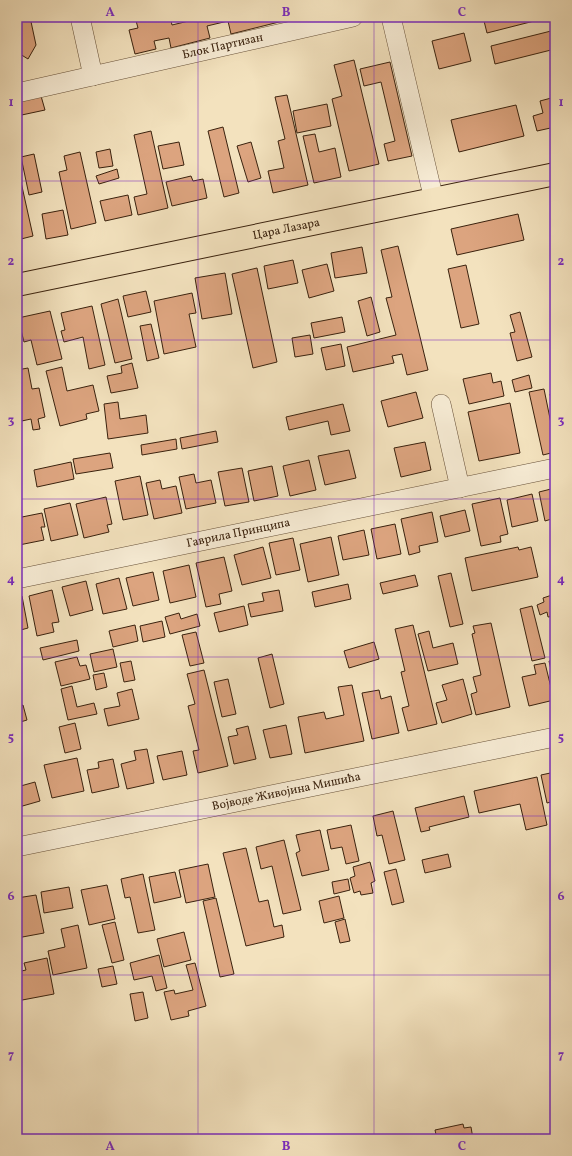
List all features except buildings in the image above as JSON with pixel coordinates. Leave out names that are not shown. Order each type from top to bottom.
[{"type":"main road","name":"Цара Лазара","points":[[17,285],[555,174]]},
{"type":"street","points":[[80,17],[93,76]]},
{"type":"street","name":"Блок Партизан","points":[[17,94],[353,17]]},
{"type":"street","points":[[391,17],[434,200]]},
{"type":"street","points":[[441,404],[460,488]]},
{"type":"street","name":"Гаврила Принципа","points":[[17,579],[555,468]]},
{"type":"street","name":"Војводе Живојина Мишића","points":[[17,847],[555,737]]}]
